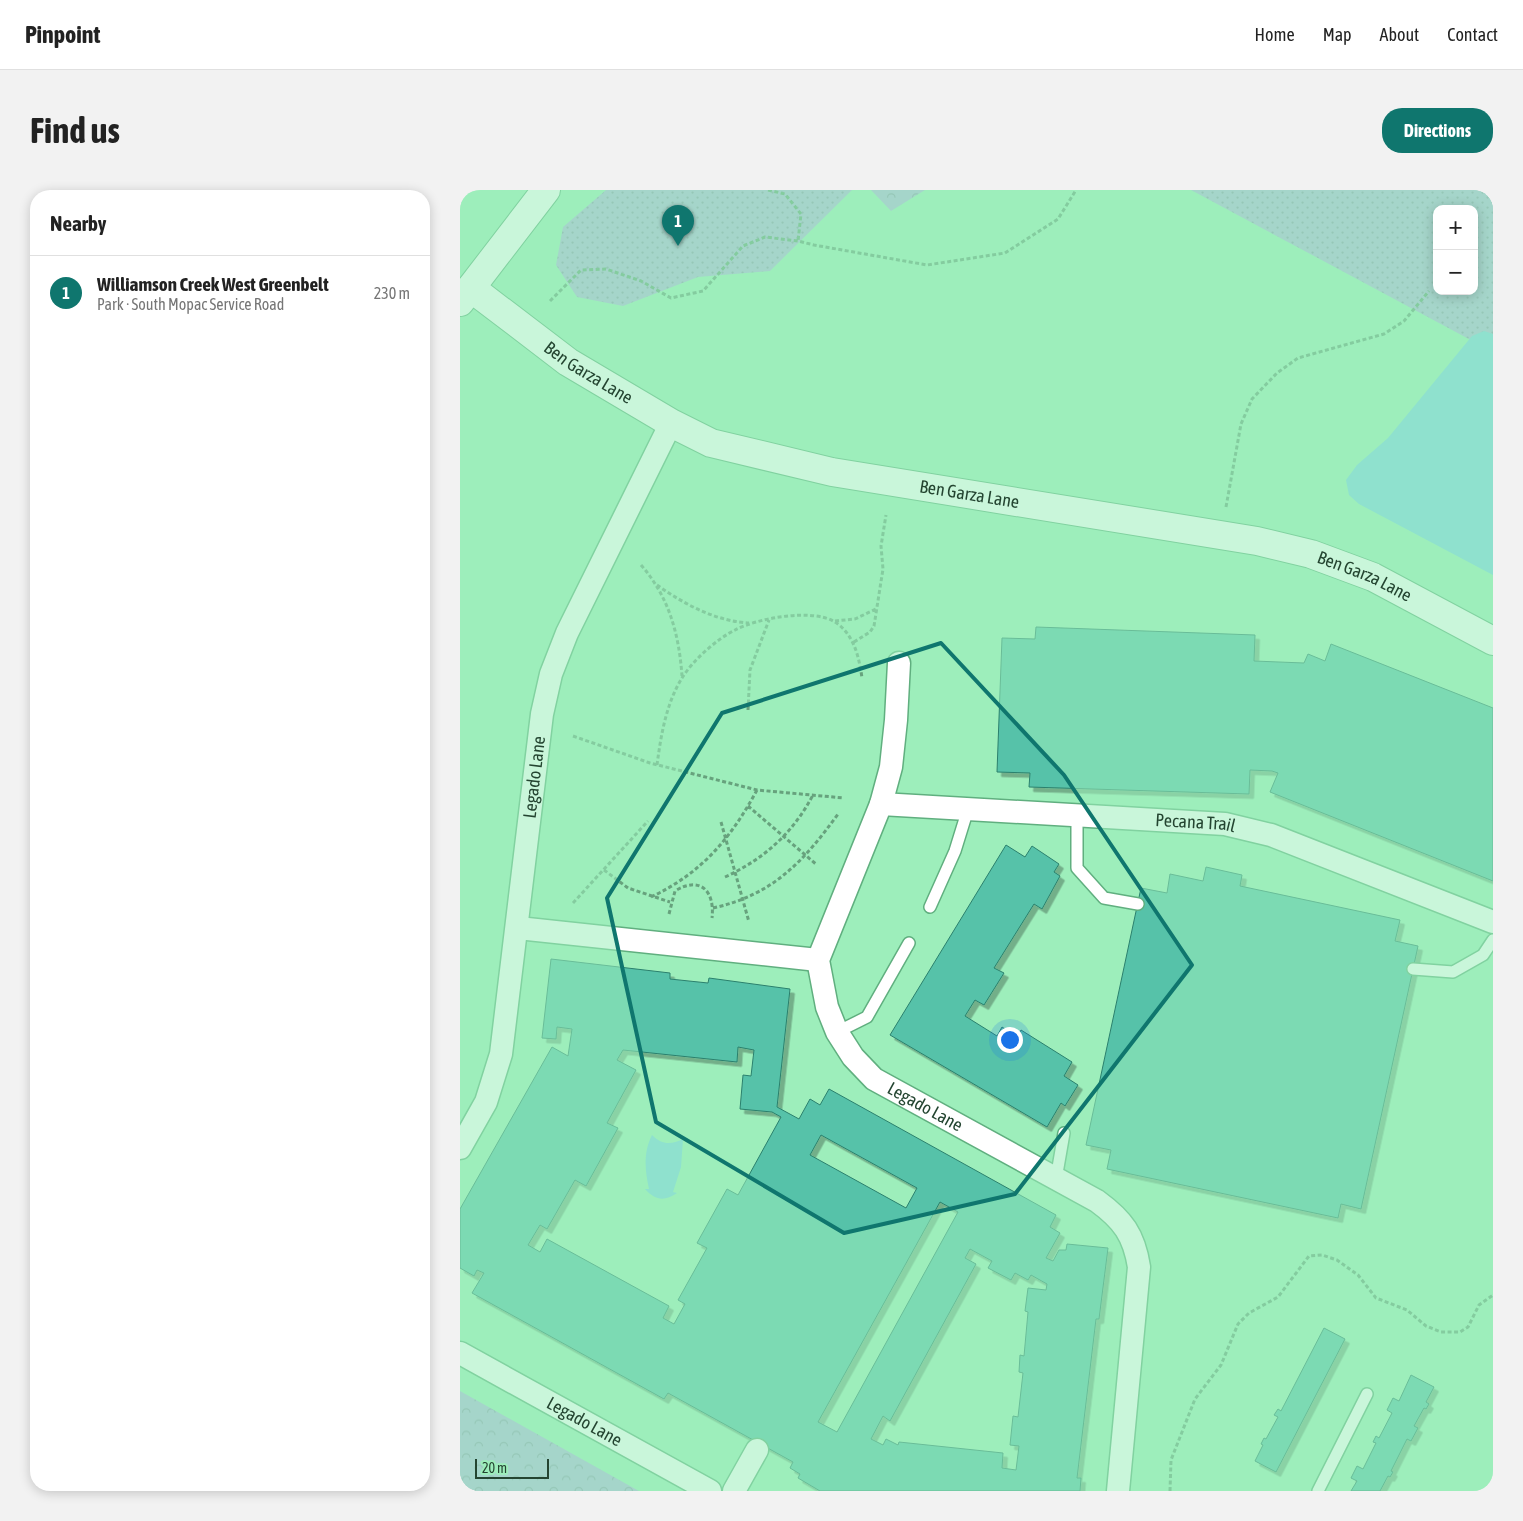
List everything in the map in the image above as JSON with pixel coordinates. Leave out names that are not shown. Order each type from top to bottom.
[{"type":"street","points":[[466,295],[546,190]]},
{"type":"street","name":"Ben Garza Lane","points":[[466,295],[568,362],[671,423],[711,443],[832,472],[1256,542],[1311,554],[1373,577],[1493,641]]},
{"type":"street","name":"Legado Lane","points":[[460,1148],[486,1102],[500,1054],[518,928],[542,714],[551,674],[567,633],[671,423]]},
{"type":"street","points":[[518,928],[818,960],[881,804],[891,767],[899,663]]},
{"type":"street","name":"Pecana Trail","points":[[881,804],[1225,824],[1247,828],[1271,835],[1493,922]]},
{"type":"street","name":"Legado Lane","points":[[818,960],[827,1007],[837,1032],[853,1057],[874,1079],[1097,1201],[1114,1213],[1127,1228],[1136,1246],[1139,1267],[1118,1491]]},
{"type":"street","name":"Legado Lane","points":[[460,1353],[710,1491]]},
{"type":"street","points":[[734,1491],[756,1450]]},
{"type":"lane","points":[[930,907],[955,851],[968,809]]},
{"type":"lane","points":[[1077,816],[1077,868],[1104,898],[1138,904]]},
{"type":"lane","points":[[1413,969],[1453,972],[1483,954],[1493,940]]},
{"type":"lane","points":[[837,1032],[867,1017],[909,943]]},
{"type":"lane","points":[[1056,1179],[1064,1133]]},
{"type":"lane","points":[[1318,1491],[1367,1394]]},
{"type":"path","points":[[768,190],[784,194],[801,214],[798,240]]},
{"type":"path","points":[[550,301],[581,270],[606,269],[641,281],[671,298],[703,291],[743,246],[765,237],[798,240],[814,245],[927,265],[1005,253],[1058,219],[1076,190]]},
{"type":"path","points":[[1226,507],[1241,424],[1252,399],[1277,373],[1298,358],[1384,334],[1404,321],[1429,291]]},
{"type":"path","points":[[854,642],[870,632],[874,626],[883,569],[881,546],[886,514]]},
{"type":"path","points":[[641,565],[657,585],[673,618],[682,677]]},
{"type":"path","points":[[657,585],[697,609],[734,622],[752,623]]},
{"type":"path","points":[[657,765],[667,710],[682,677],[716,644],[734,630],[752,623],[769,620],[814,616],[833,621],[855,618],[877,609]]},
{"type":"path","points":[[748,710],[750,670],[769,620]]},
{"type":"path","points":[[833,621],[854,642],[862,678]]},
{"type":"path","points":[[573,736],[657,765],[757,790],[844,798]]},
{"type":"path","points":[[651,897],[697,869],[726,838],[757,790]]},
{"type":"path","points":[[725,877],[754,863],[784,838],[796,824],[813,795]]},
{"type":"path","points":[[748,806],[817,865]]},
{"type":"path","points":[[713,908],[743,899],[781,879],[806,856],[838,814]]},
{"type":"path","points":[[573,903],[648,821]]},
{"type":"path","points":[[722,822],[750,922]]},
{"type":"path","points":[[604,870],[628,888],[670,902]]},
{"type":"path","points":[[669,914],[670,902],[675,891],[682,886],[700,885],[708,891],[713,908],[712,918]]},
{"type":"path","points":[[1170,1491],[1171,1460],[1195,1399],[1221,1365],[1238,1324],[1250,1312],[1278,1297],[1309,1256],[1322,1255],[1337,1260],[1358,1275],[1376,1298],[1407,1310],[1426,1326],[1441,1332],[1460,1332],[1468,1327],[1478,1305],[1493,1296]]},
{"type":"highlighted area","points":[[941,643],[1064,775],[1192,965],[1015,1194],[844,1233],[656,1122],[607,898],[722,713]]},
{"type":"green space","points":[[606,190],[852,190],[770,271],[698,277],[623,306],[577,297],[556,265],[563,227]]},
{"type":"green space","points":[[871,190],[925,190],[891,211]]},
{"type":"green space","points":[[1191,190],[1493,190],[1493,352]]},
{"type":"green space","points":[[460,1391],[639,1491],[460,1491]]},
{"type":"shaded area","points":[[1484,331],[1493,334],[1493,575],[1359,504],[1349,495],[1346,480],[1357,465],[1388,438],[1472,336]]},
{"type":"shaded area","points":[[652,1135],[659,1141],[667,1143],[683,1139],[681,1167],[673,1192],[677,1193],[664,1199],[652,1196],[645,1189],[649,1189],[646,1162],[647,1148]]},
{"type":"building","points":[[1036,627],[1255,635],[1254,661],[1304,663],[1308,654],[1325,661],[1331,644],[1493,708],[1493,881],[1270,792],[1278,773],[1272,771],[1250,770],[1249,794],[1029,787],[1030,773],[997,772],[1002,638],[1035,639]]},
{"type":"building","points":[[1006,845],[1025,857],[1032,846],[1059,864],[1054,872],[1060,876],[1042,909],[1034,904],[994,968],[1004,973],[984,1005],[975,1000],[965,1016],[997,1036],[1002,1027],[1017,1037],[1021,1030],[1072,1062],[1064,1076],[1078,1085],[1065,1106],[1061,1103],[1047,1127],[890,1035]]},
{"type":"building","points":[[1206,867],[1242,875],[1240,886],[1400,920],[1395,941],[1418,946],[1361,1209],[1341,1204],[1338,1218],[1107,1169],[1111,1150],[1086,1145],[1141,888],[1167,893],[1170,874],[1203,881]]},
{"type":"building","points":[[551,959],[670,973],[670,979],[708,983],[709,978],[790,989],[777,1107],[799,1119],[810,1099],[820,1105],[829,1089],[1056,1215],[1050,1227],[1060,1233],[1046,1258],[1053,1261],[1059,1250],[1066,1250],[1067,1244],[1108,1248],[1099,1319],[1096,1319],[1077,1478],[1081,1478],[1080,1491],[820,1491],[798,1478],[800,1474],[790,1468],[793,1462],[668,1393],[664,1399],[472,1293],[484,1273],[477,1270],[474,1276],[460,1268],[460,1209],[552,1047],[568,1056],[572,1029],[557,1027],[556,1039],[542,1038]],"holes":[[[738,1047],[754,1050],[751,1076],[743,1075],[740,1109],[772,1112],[781,1117],[738,1195],[727,1189],[697,1243],[707,1248],[678,1300],[685,1304],[674,1324],[663,1318],[669,1306],[547,1239],[540,1252],[528,1245],[540,1225],[547,1229],[575,1180],[586,1186],[618,1128],[607,1123],[636,1070],[617,1060],[623,1050],[737,1062]],[[821,1135],[917,1188],[906,1208],[810,1155]],[[940,1202],[958,1212],[837,1432],[818,1422]],[[970,1249],[992,1261],[988,1268],[1011,1280],[1015,1273],[1028,1280],[1031,1275],[1047,1284],[1046,1290],[1028,1288],[1025,1311],[1028,1312],[1024,1356],[1020,1355],[1019,1372],[1023,1373],[1018,1417],[1013,1416],[1010,1445],[1019,1446],[1016,1470],[1002,1468],[1003,1453],[899,1442],[898,1445],[886,1439],[883,1445],[871,1439],[883,1416],[890,1421],[976,1264],[965,1258]]]},
{"type":"building","points":[[1324,1328],[1345,1339],[1276,1472],[1255,1461],[1263,1445],[1261,1444],[1264,1438],[1266,1439],[1278,1417],[1274,1415],[1278,1409],[1281,1411]]},
{"type":"building","points":[[1411,1375],[1434,1387],[1426,1402],[1429,1404],[1426,1409],[1424,1408],[1414,1426],[1418,1428],[1411,1441],[1407,1439],[1391,1471],[1393,1472],[1390,1477],[1388,1476],[1380,1491],[1351,1491],[1357,1481],[1351,1478],[1357,1466],[1363,1469],[1376,1443],[1373,1442],[1376,1436],[1379,1438],[1392,1413],[1387,1410],[1393,1398],[1399,1401]]},
{"type":"place","name":"Williamson Creek West Greenbelt","points":[[678,246]]}]
